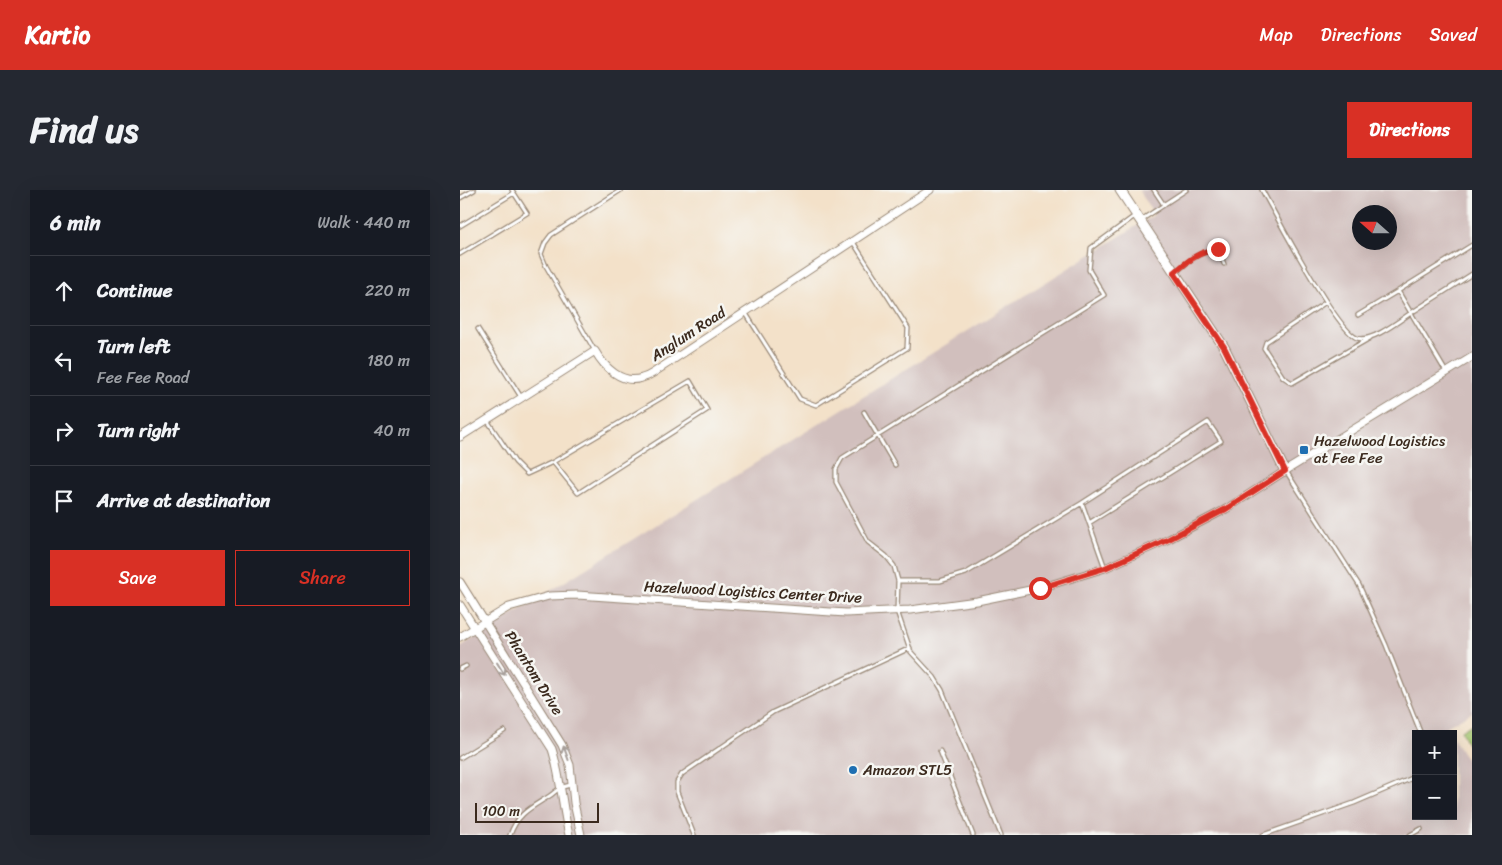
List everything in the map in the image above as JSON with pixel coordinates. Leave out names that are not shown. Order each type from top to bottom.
[{"type":"street","name":"Anglum Road","points":[[595,350],[609,370],[619,376],[642,379],[930,190]]},
{"type":"street","points":[[1120,190],[1224,347],[1285,471]]},
{"type":"street","points":[[460,437],[595,350]]},
{"type":"street","name":"Hazelwood Logistics Center Drive","points":[[486,621],[509,606],[549,596],[577,595],[846,613],[897,611],[977,601],[1040,588],[1105,568],[1169,539],[1226,509],[1472,357]]},
{"type":"street","name":"Phantom Drive","points":[[460,582],[562,744],[570,765],[581,835]]},
{"type":"street","name":"Phantom Drive","points":[[460,605],[552,749],[558,769],[568,835]]},
{"type":"street","points":[[460,637],[486,621]]},
{"type":"lane","points":[[460,198],[474,190]]},
{"type":"lane","points":[[595,350],[546,266],[541,254],[545,243],[551,235],[621,190]]},
{"type":"lane","points":[[1154,190],[1163,205]]},
{"type":"lane","points":[[1001,835],[942,690],[934,677],[911,652],[897,611],[898,581],[894,566],[886,556],[868,542],[836,482],[836,469],[842,458],[1104,295],[1089,270],[1091,248],[1186,190]]},
{"type":"lane","points":[[1262,190],[1326,302],[1348,332],[1357,338],[1370,338]]},
{"type":"lane","points":[[460,226],[513,192],[527,213],[460,254]]},
{"type":"lane","points":[[746,312],[800,399],[816,405],[907,348],[908,328],[852,241]]},
{"type":"lane","points":[[1358,315],[1472,245]]},
{"type":"lane","points":[[1174,273],[1207,250],[1218,249],[1224,264]]},
{"type":"lane","points":[[1326,302],[1266,342],[1264,348],[1283,377],[1292,383],[1412,313],[1472,274]]},
{"type":"lane","points":[[1398,291],[1446,372]]},
{"type":"lane","points":[[478,329],[522,397]]},
{"type":"lane","points":[[487,420],[515,462],[527,474],[552,462],[690,381],[707,410],[578,493],[552,462]]},
{"type":"lane","points":[[864,412],[895,465]]},
{"type":"lane","points":[[898,581],[940,581],[966,574],[1082,503],[1208,422],[1221,442],[1089,523]]},
{"type":"lane","points":[[1285,471],[1358,585],[1386,645],[1419,730]]},
{"type":"lane","points":[[1082,503],[1105,568]]},
{"type":"lane","points":[[694,835],[677,792],[677,782],[682,774],[773,712],[910,648]]},
{"type":"lane","points":[[460,669],[466,666]]},
{"type":"lane","points":[[460,758],[504,730]]},
{"type":"lane","points":[[940,751],[972,835]]},
{"type":"lane","points":[[1263,835],[1354,803],[1412,778]]},
{"type":"lane","points":[[510,835],[521,815],[560,787],[572,785]]},
{"type":"lane","points":[[1410,835],[1421,829]]},
{"type":"shaded area","points":[[1139,190],[1472,190],[1472,712],[1446,727],[1448,730],[1412,730],[1412,820],[1457,820],[1457,744],[1472,768],[1472,835],[460,835],[460,647],[1154,215]]},
{"type":"green space","points":[[1472,724],[1472,754],[1461,731]]},
{"type":"place","name":"Hazelwood Logistics at Fee Fee","points":[[1304,450]]},
{"type":"place","name":"Amazon STL5","points":[[853,770]]},
{"type":"route","points":[[1040,588],[1105,568],[1169,539],[1226,509],[1285,471],[1224,347],[1174,273],[1207,250],[1218,249]]}]
